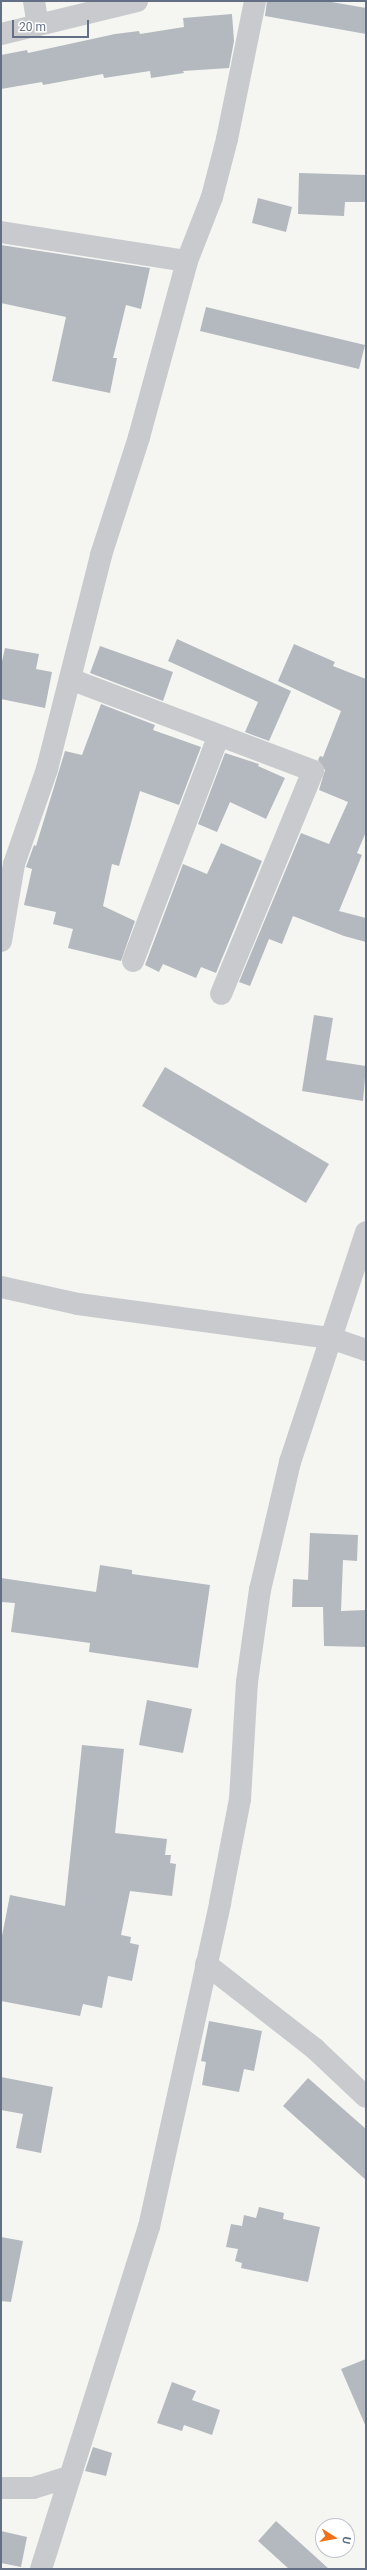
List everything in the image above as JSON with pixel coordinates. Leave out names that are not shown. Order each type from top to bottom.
[{"type":"street","points":[[34,1],[38,25]]},
{"type":"street","points":[[1,34],[137,1]]},
{"type":"street","points":[[1,941],[8,863],[47,769],[101,555],[139,437],[187,261],[212,197],[227,139],[256,1]]},
{"type":"street","points":[[1,232],[187,261]]},
{"type":"street","points":[[70,679],[218,737],[312,771],[221,994]]},
{"type":"street","points":[[133,961],[218,737]]},
{"type":"street","points":[[41,2569],[149,2227],[240,1799],[247,1682],[260,1590],[290,1462],[366,1232]]},
{"type":"street","points":[[1,1287],[78,1304],[331,1338],[366,1350]]},
{"type":"street","points":[[206,1964],[315,2049],[366,2097]]},
{"type":"street","points":[[1,2488],[33,2488],[70,2477]]},
{"type":"building","points":[[267,1],[326,1],[366,8],[366,34],[265,16]]},
{"type":"building","points":[[232,14],[234,41],[229,68],[183,71],[184,73],[151,78],[150,71],[104,78],[103,74],[43,85],[42,82],[1,89],[1,55],[27,50],[28,53],[115,34],[139,31],[140,34],[184,27],[183,18]]},
{"type":"building","points":[[299,173],[366,175],[366,202],[345,202],[344,216],[298,214]]},
{"type":"building","points":[[258,198],[292,207],[286,232],[252,223]]},
{"type":"building","points":[[1,245],[150,268],[141,309],[126,305],[113,358],[117,358],[110,393],[52,381],[66,317],[1,303]]},
{"type":"building","points":[[206,307],[365,345],[359,369],[200,331]]},
{"type":"building","points":[[177,639],[291,691],[269,741],[245,732],[258,702],[168,661]]},
{"type":"building","points":[[294,644],[335,662],[333,666],[366,679],[366,832],[357,853],[362,855],[339,911],[366,918],[366,942],[344,936],[293,916],[282,944],[269,939],[250,986],[239,982],[301,833],[329,844],[348,802],[319,790],[325,770],[318,760],[320,756],[323,757],[341,711],[278,681]]},
{"type":"building","points":[[100,646],[173,672],[163,701],[90,673]]},
{"type":"building","points":[[5,648],[39,654],[36,669],[52,672],[45,708],[1,699],[1,666]]},
{"type":"building","points":[[101,704],[155,725],[153,730],[201,747],[179,805],[140,791],[119,866],[112,864],[103,906],[135,921],[121,961],[68,948],[73,929],[53,924],[56,912],[24,905],[32,869],[26,867],[34,845],[36,846],[65,751],[82,755]]},
{"type":"building","points":[[225,753],[259,764],[258,766],[285,778],[266,819],[230,802],[217,832],[198,824]]},
{"type":"building","points":[[221,843],[262,861],[216,973],[201,967],[196,978],[163,964],[159,972],[145,965],[183,864],[207,874]]},
{"type":"building","points":[[314,1015],[333,1018],[326,1060],[366,1066],[363,1101],[302,1091]]},
{"type":"building","points":[[165,1067],[329,1164],[306,1203],[142,1106]]},
{"type":"building","points":[[310,1533],[358,1535],[357,1561],[343,1560],[341,1611],[366,1610],[366,1647],[324,1646],[323,1607],[292,1607],[293,1579],[308,1580]]},
{"type":"building","points":[[100,1565],[132,1570],[132,1574],[210,1585],[198,1668],[89,1652],[90,1643],[11,1632],[15,1603],[1,1602],[1,1578],[96,1592]]},
{"type":"building","points":[[147,1700],[192,1709],[183,1753],[139,1745]]},
{"type":"building","points":[[82,1745],[124,1749],[115,1833],[167,1839],[165,1855],[171,1855],[170,1863],[176,1864],[172,1896],[130,1891],[121,1935],[131,1937],[130,1943],[139,1945],[132,1981],[108,1976],[102,2008],[83,2004],[80,2016],[1,2001],[1,1941],[10,1895],[65,1906]]},
{"type":"building","points":[[209,2021],[262,2031],[254,2071],[244,2069],[239,2092],[202,2085],[206,2062],[201,2061]]},
{"type":"building","points":[[1,2077],[53,2087],[41,2153],[16,2148],[23,2114],[1,2110]]},
{"type":"building","points":[[308,2078],[366,2129],[366,2180],[283,2106]]},
{"type":"building","points":[[259,2207],[284,2213],[283,2219],[320,2227],[308,2282],[241,2268],[242,2263],[235,2261],[238,2249],[226,2247],[231,2224],[242,2226],[244,2215],[256,2218]]},
{"type":"building","points":[[1,2237],[23,2241],[11,2302],[1,2301]]},
{"type":"building","points":[[366,2359],[366,2427],[341,2369]]},
{"type":"building","points":[[172,2382],[196,2391],[192,2400],[220,2410],[212,2435],[184,2425],[182,2431],[157,2423]]},
{"type":"building","points":[[93,2447],[112,2453],[106,2476],[85,2471]]},
{"type":"building","points":[[276,2521],[315,2556],[315,2558],[329,2569],[289,2569],[258,2541]]},
{"type":"building","points":[[1,2531],[27,2537],[21,2567],[1,2563]]}]
